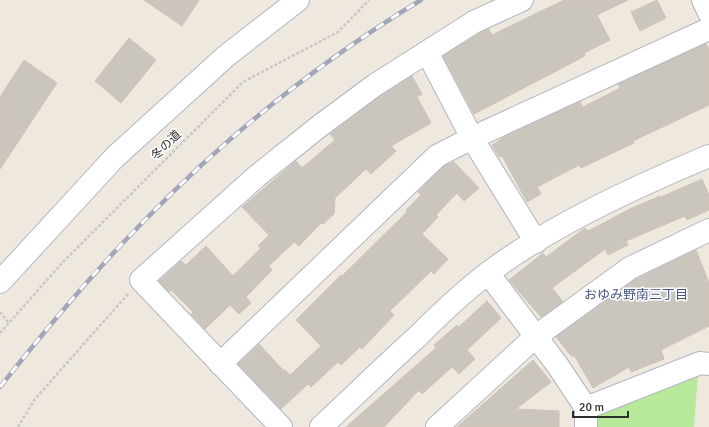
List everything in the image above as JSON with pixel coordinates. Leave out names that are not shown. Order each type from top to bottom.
[{"type":"street","points":[[0,282],[115,157],[225,57],[298,0]]},
{"type":"street","points":[[281,427],[141,280],[257,176],[321,125],[375,85],[474,22],[522,0]]},
{"type":"street","points":[[704,0],[709,13]]},
{"type":"street","points":[[220,364],[437,156],[472,138],[709,30]]},
{"type":"street","points":[[427,52],[472,138],[536,242]]},
{"type":"street","points":[[321,427],[456,300],[488,273],[536,242],[595,209],[669,173],[709,156]]},
{"type":"street","points":[[437,427],[535,337],[630,268],[709,230]]},
{"type":"street","points":[[488,273],[558,366],[586,418],[700,363],[709,364]]},
{"type":"path","name":"冬の道","points":[[0,333],[63,262],[243,82],[338,32],[369,0]]},
{"type":"path","points":[[18,427],[35,399],[141,280]]},
{"type":"path","points":[[0,312],[9,323]]},
{"type":"green space","points":[[698,373],[694,427],[598,427],[598,412]]},
{"type":"building","points":[[144,0],[199,0],[182,26]]},
{"type":"building","points":[[564,0],[628,0],[597,15],[610,40],[584,53],[585,56],[474,114],[443,56],[480,33],[489,29],[492,35]]},
{"type":"building","points":[[657,0],[666,18],[640,31],[631,12]]},
{"type":"building","points":[[129,38],[156,60],[121,103],[95,81]]},
{"type":"building","points":[[706,44],[709,49],[709,105],[633,141],[634,143],[581,168],[579,165],[537,187],[541,194],[527,202],[502,156],[499,157],[492,145],[504,137],[580,102],[583,107],[620,88],[618,84]]},
{"type":"building","points":[[24,60],[57,83],[0,169],[0,97]]},
{"type":"building","points":[[412,76],[422,94],[417,97],[431,123],[391,146],[396,151],[371,174],[366,169],[335,198],[334,214],[323,224],[321,223],[299,246],[294,242],[269,266],[272,270],[246,297],[251,303],[239,314],[230,305],[205,329],[191,314],[193,312],[171,290],[169,292],[159,281],[181,261],[186,265],[206,246],[233,276],[261,248],[258,246],[269,235],[242,207],[296,161],[302,168],[335,140],[330,134],[382,95]]},
{"type":"building","points":[[454,162],[479,188],[464,201],[457,193],[436,215],[438,217],[422,234],[448,259],[434,274],[431,271],[390,311],[394,315],[362,349],[360,347],[341,365],[338,362],[311,387],[308,384],[281,409],[238,364],[259,344],[284,371],[285,370],[290,375],[321,346],[296,320],[407,212],[406,210],[421,195],[418,192],[444,166]]},
{"type":"building","points":[[702,179],[709,195],[709,210],[687,220],[685,216],[626,241],[628,245],[608,255],[605,249],[552,288],[563,302],[541,317],[509,280],[543,253],[546,257],[585,228],[588,231],[632,208]]},
{"type":"building","points":[[696,250],[709,283],[709,326],[661,350],[664,359],[631,372],[629,367],[593,388],[574,355],[572,357],[556,337],[636,279]]},
{"type":"building","points":[[487,301],[501,318],[467,350],[475,359],[459,374],[452,367],[422,394],[419,390],[384,427],[346,427],[436,348],[434,345],[457,325],[459,327]]},
{"type":"building","points":[[533,360],[551,382],[516,409],[559,411],[559,427],[457,427]]},
{"type":"railway","points":[[0,387],[53,322],[109,258],[147,218],[210,157],[243,128],[312,73],[384,23],[421,0]]},
{"type":"district","name":"おゆみ野南三丁目","points":[[636,294]]}]
